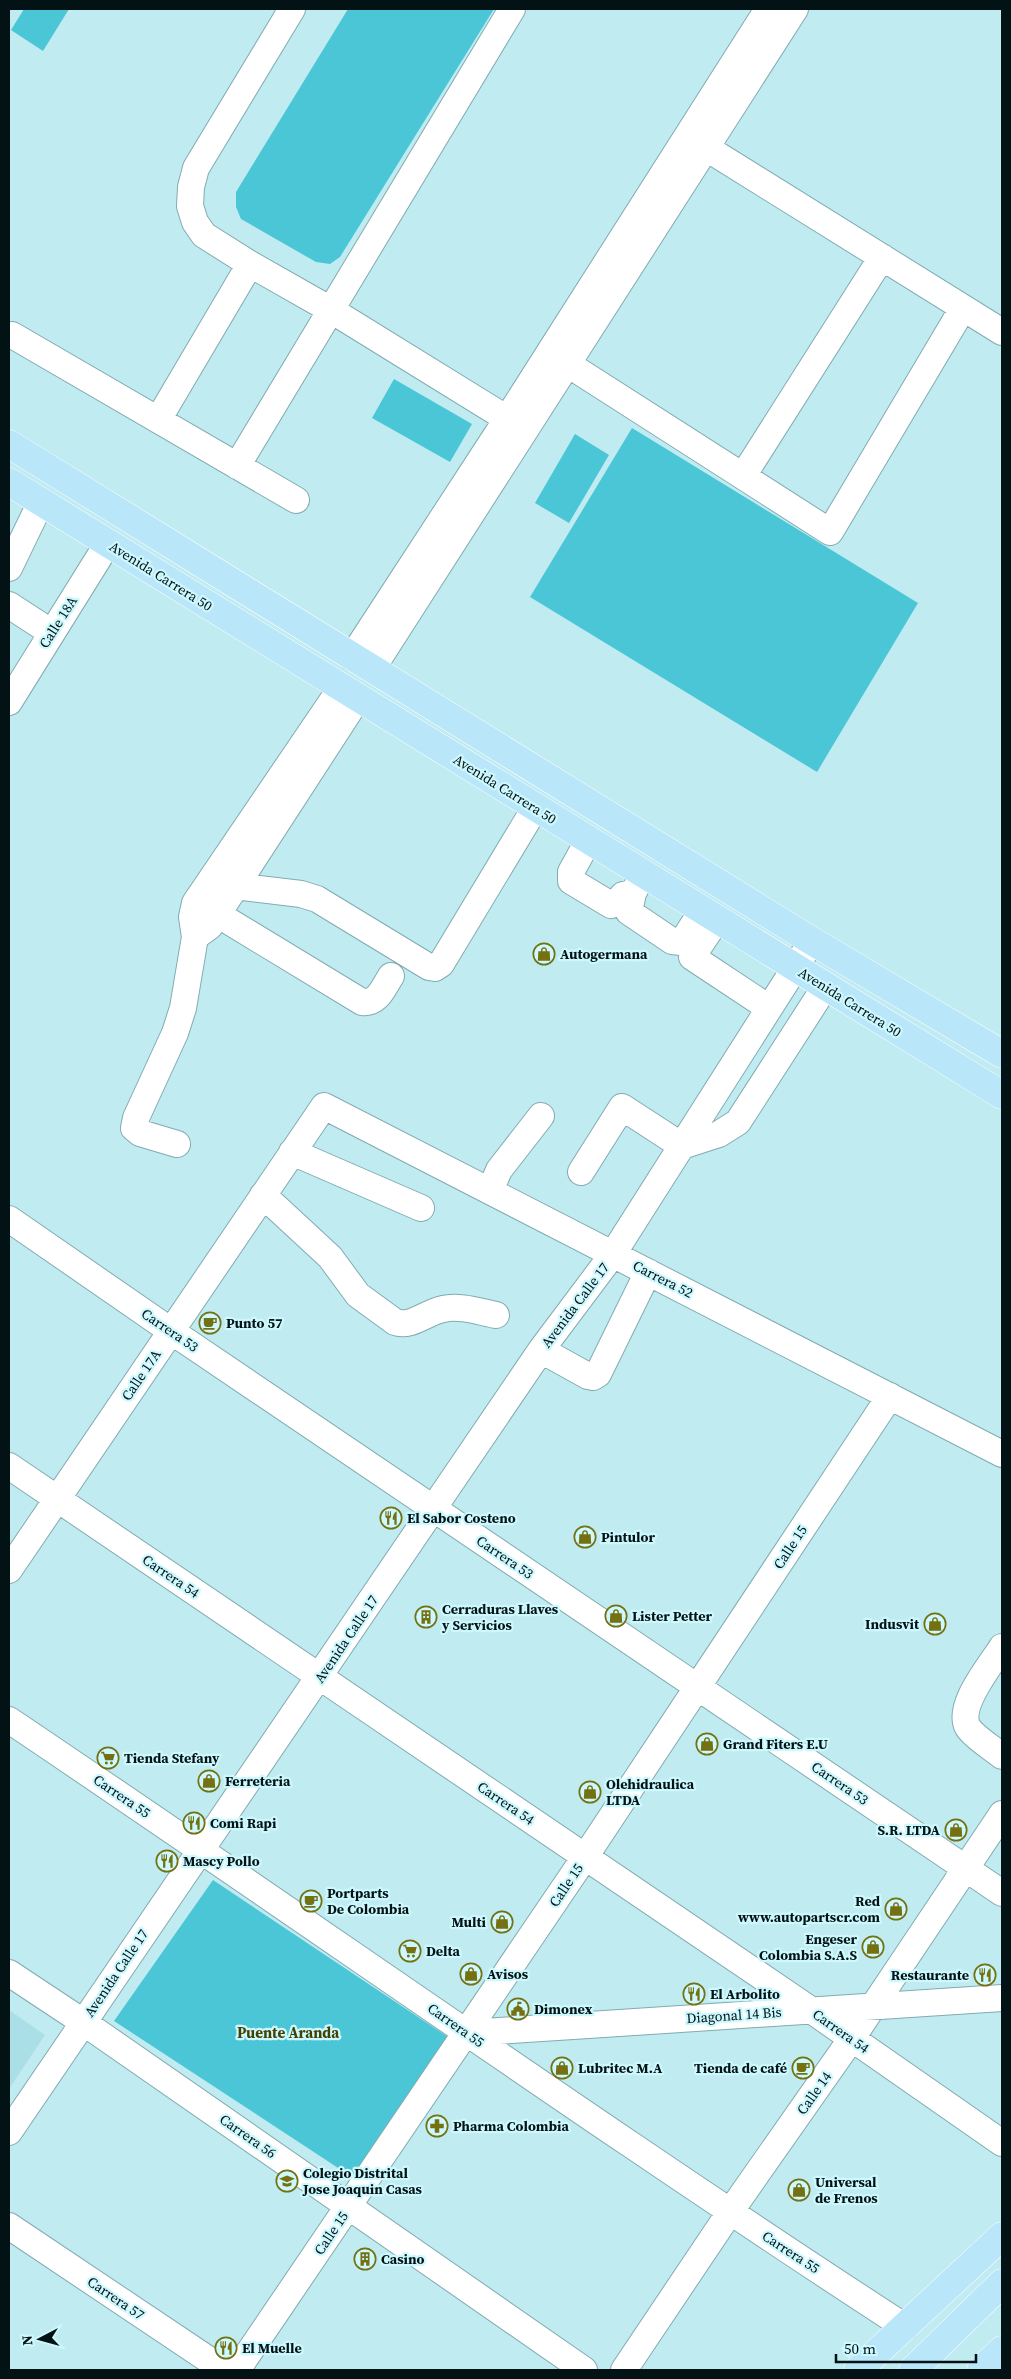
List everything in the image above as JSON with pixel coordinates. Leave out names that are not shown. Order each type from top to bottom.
[{"type":"main road","points":[[9,444],[812,941],[1002,1054]]},
{"type":"main road","name":"Avenida Carrera 50","points":[[9,482],[588,841],[638,884],[709,915],[1002,1095]]},
{"type":"main road","points":[[858,2370],[1002,2236]]},
{"type":"main road","points":[[913,2370],[1002,2283]]},
{"type":"main road","points":[[981,2370],[1002,2350]]},
{"type":"street","points":[[292,9],[196,168],[191,187],[190,206],[195,222],[204,235],[250,264],[331,310],[516,424]]},
{"type":"street","points":[[237,466],[512,9]]},
{"type":"street","points":[[696,142],[768,9]]},
{"type":"street","points":[[362,663],[696,142],[795,9]]},
{"type":"street","points":[[696,142],[1002,332]]},
{"type":"street","points":[[743,476],[882,257]]},
{"type":"street","points":[[158,420],[250,264]]},
{"type":"street","points":[[558,358],[830,532],[963,308]]},
{"type":"street","points":[[12,335],[296,500]]},
{"type":"street","points":[[9,568],[41,502]]},
{"type":"street","name":"Calle 18A","points":[[9,702],[108,543]]},
{"type":"street","points":[[9,605],[52,633]]},
{"type":"street","points":[[195,937],[210,926],[349,693]]},
{"type":"street","points":[[177,1144],[140,1133],[134,1128],[136,1118],[175,1033],[188,984],[195,937],[192,917],[195,903],[349,693]]},
{"type":"street","points":[[235,886],[301,894],[317,899],[429,967],[435,968],[441,964],[535,808]]},
{"type":"street","points":[[588,841],[571,872],[571,881],[611,905],[638,884]]},
{"type":"street","points":[[638,884],[628,908],[630,912],[676,942],[684,939],[709,915]]},
{"type":"street","points":[[217,914],[362,1002],[368,1003],[376,1000],[391,976]]},
{"type":"street","points":[[709,915],[692,957],[770,1008]]},
{"type":"street","name":"Avenida Calle 17","points":[[9,2132],[541,1350],[613,1254],[812,941]]},
{"type":"street","points":[[581,1172],[622,1107],[682,1146],[720,1134],[738,1122],[825,987]]},
{"type":"street","name":"Calle 17A","points":[[9,1570],[324,1106]]},
{"type":"street","name":"Carrera 52","points":[[324,1106],[1002,1454]]},
{"type":"street","points":[[490,1190],[499,1170],[541,1116]]},
{"type":"street","points":[[292,1152],[421,1208]]},
{"type":"street","points":[[263,1195],[330,1256],[358,1295],[396,1322],[408,1323],[435,1311],[453,1308],[496,1315]]},
{"type":"street","name":"Carrera 53","points":[[9,1219],[171,1331],[1002,1893]]},
{"type":"street","points":[[541,1350],[588,1376],[593,1377],[598,1374],[648,1272]]},
{"type":"street","name":"Calle 15","points":[[237,2370],[585,1857],[890,1396]]},
{"type":"street","name":"Carrera 54","points":[[9,1466],[811,2010],[1002,2143]]},
{"type":"street","points":[[1002,1647],[968,1700],[965,1714],[969,1728],[1002,1756]]},
{"type":"street","name":"Carrera 55","points":[[9,1720],[202,1849],[466,2033],[730,2212],[905,2327]]},
{"type":"street","name":"Calle 14","points":[[624,2370],[730,2212],[852,2038],[1002,1814]]},
{"type":"street","name":"Carrera 56","points":[[9,1973],[83,2022],[584,2370]]},
{"type":"street","name":"Diagonal 14 Bis","points":[[466,2033],[811,2010],[874,2004],[1002,1998]]},
{"type":"street","name":"Carrera 57","points":[[9,2226],[224,2370]]},
{"type":"shaded area","points":[[24,9],[69,9],[43,51],[11,30]]},
{"type":"shaded area","points":[[348,9],[494,9],[340,257],[330,264],[316,262],[241,219],[236,207],[236,192]]},
{"type":"shaded area","points":[[394,379],[472,424],[450,462],[372,418]]},
{"type":"shaded area","points":[[632,428],[918,603],[817,772],[530,597]]},
{"type":"shaded area","points":[[575,434],[609,455],[569,523],[535,503]]},
{"type":"shaded area","points":[[213,1880],[457,2043],[358,2181],[114,2021]]},
{"type":"shaded area","points":[[9,2010],[45,2035],[9,2089]]},
{"type":"place","name":"Autogermana","points":[[544,954]]},
{"type":"place","name":"Punto 57","points":[[210,1323]]},
{"type":"place","name":"El Sabor Costeno","points":[[391,1518]]},
{"type":"place","name":"Pintulor","points":[[585,1537]]},
{"type":"place","name":"Lister Petter","points":[[616,1616]]},
{"type":"place","name":"Cerraduras Llaves y Servicios","points":[[426,1617]]},
{"type":"place","name":"Indusvit","points":[[935,1624]]},
{"type":"place","name":"Grand Fiters E.U","points":[[707,1744]]},
{"type":"place","name":"Tienda Stefany","points":[[108,1758]]},
{"type":"place","name":"Ferreteria","points":[[209,1781]]},
{"type":"place","name":"Olehidraulica LTDA","points":[[590,1792]]},
{"type":"place","name":"Comi Rapi","points":[[194,1823]]},
{"type":"place","name":"S.R. LTDA","points":[[956,1830]]},
{"type":"place","name":"Mascy Pollo","points":[[167,1861]]},
{"type":"place","name":"Portparts De Colombia","points":[[311,1901]]},
{"type":"place","name":"Red www.autopartscr.com","points":[[896,1909]]},
{"type":"place","name":"Multi","points":[[502,1922]]},
{"type":"place","name":"Engeser Colombia S.A.S","points":[[873,1947]]},
{"type":"place","name":"Delta","points":[[410,1951]]},
{"type":"place","name":"Avisos","points":[[471,1974]]},
{"type":"place","name":"Restaurante","points":[[985,1975]]},
{"type":"place","name":"El Arbolito","points":[[694,1994]]},
{"type":"place","name":"Dimonex","points":[[518,2009]]},
{"type":"place","name":"Lubritec M.A","points":[[562,2068]]},
{"type":"place","name":"Tienda de café","points":[[803,2068]]},
{"type":"place","name":"Pharma Colombia","points":[[437,2126]]},
{"type":"place","name":"Colegio Distrital Jose Joaquin Casas","points":[[287,2181]]},
{"type":"place","name":"Universal de Frenos","points":[[799,2190]]},
{"type":"place","name":"Casino","points":[[365,2259]]},
{"type":"place","name":"El Muelle","points":[[226,2348]]},
{"type":"district","name":"Puente Aranda","points":[[288,2033]]}]
